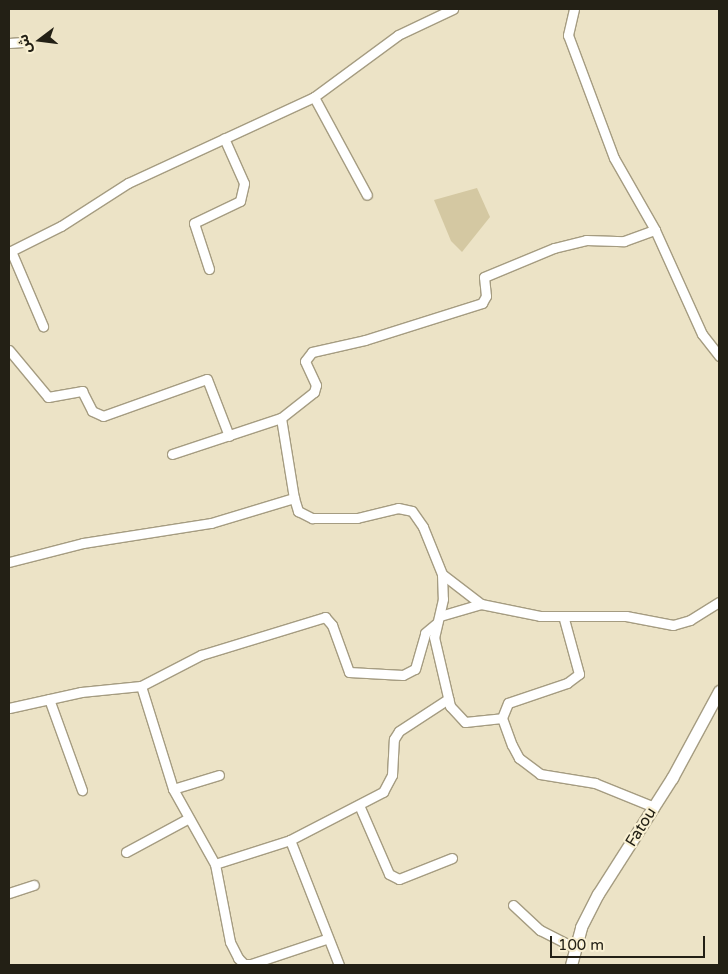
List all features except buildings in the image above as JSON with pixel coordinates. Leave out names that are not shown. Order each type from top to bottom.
[{"type":"street","points":[[43,326],[10,251],[61,226],[128,183],[314,97],[398,35],[453,9]]},
{"type":"street","points":[[574,9],[568,34],[614,158],[655,230],[702,334],[719,356]]},
{"type":"street","points":[[9,42],[23,42]]},
{"type":"street","points":[[314,97],[367,195]]},
{"type":"street","points":[[209,270],[194,223],[240,201],[244,183],[224,138]]},
{"type":"street","points":[[172,454],[281,418],[314,392],[316,385],[305,360],[312,352],[482,304],[486,296],[484,277],[554,248],[586,240],[624,242],[655,230]]},
{"type":"street","points":[[9,350],[48,397],[82,391],[92,411],[103,416],[207,379],[229,436]]},
{"type":"street","points":[[281,418],[294,498],[298,511],[312,518],[357,518],[398,508],[412,511],[442,574],[481,604],[564,618],[626,616],[673,625],[690,620],[719,602]]},
{"type":"street","points":[[9,562],[83,543],[210,523],[294,498]]},
{"type":"street","points":[[442,574],[436,648],[448,699],[453,711],[465,722],[502,718]]},
{"type":"street","points":[[9,708],[49,699],[141,686],[201,655],[325,617],[332,625],[349,672],[403,675],[415,669],[424,633],[439,619],[481,604]]},
{"type":"street","points":[[564,618],[579,674],[567,683],[508,703],[502,718],[518,758],[535,771],[595,783],[654,807]]},
{"type":"street","points":[[141,686],[173,789],[187,818],[215,864],[230,942],[244,964],[326,939]]},
{"type":"street","name":"Fatou","points":[[571,965],[575,948],[598,894],[654,807],[719,691]]},
{"type":"street","points":[[49,699],[82,790]]},
{"type":"street","points":[[215,864],[290,840],[325,818],[359,805],[388,785],[394,739],[399,731],[448,699]]},
{"type":"street","points":[[173,789],[219,775]]},
{"type":"street","points":[[359,805],[389,874],[400,879],[452,858]]},
{"type":"street","points":[[126,852],[187,818]]},
{"type":"street","points":[[290,840],[326,939],[339,965]]},
{"type":"street","points":[[9,893],[34,885]]},
{"type":"street","points":[[513,905],[540,930],[575,948]]},
{"type":"shaded area","points":[[477,188],[490,217],[462,252],[451,241],[434,200]]}]
